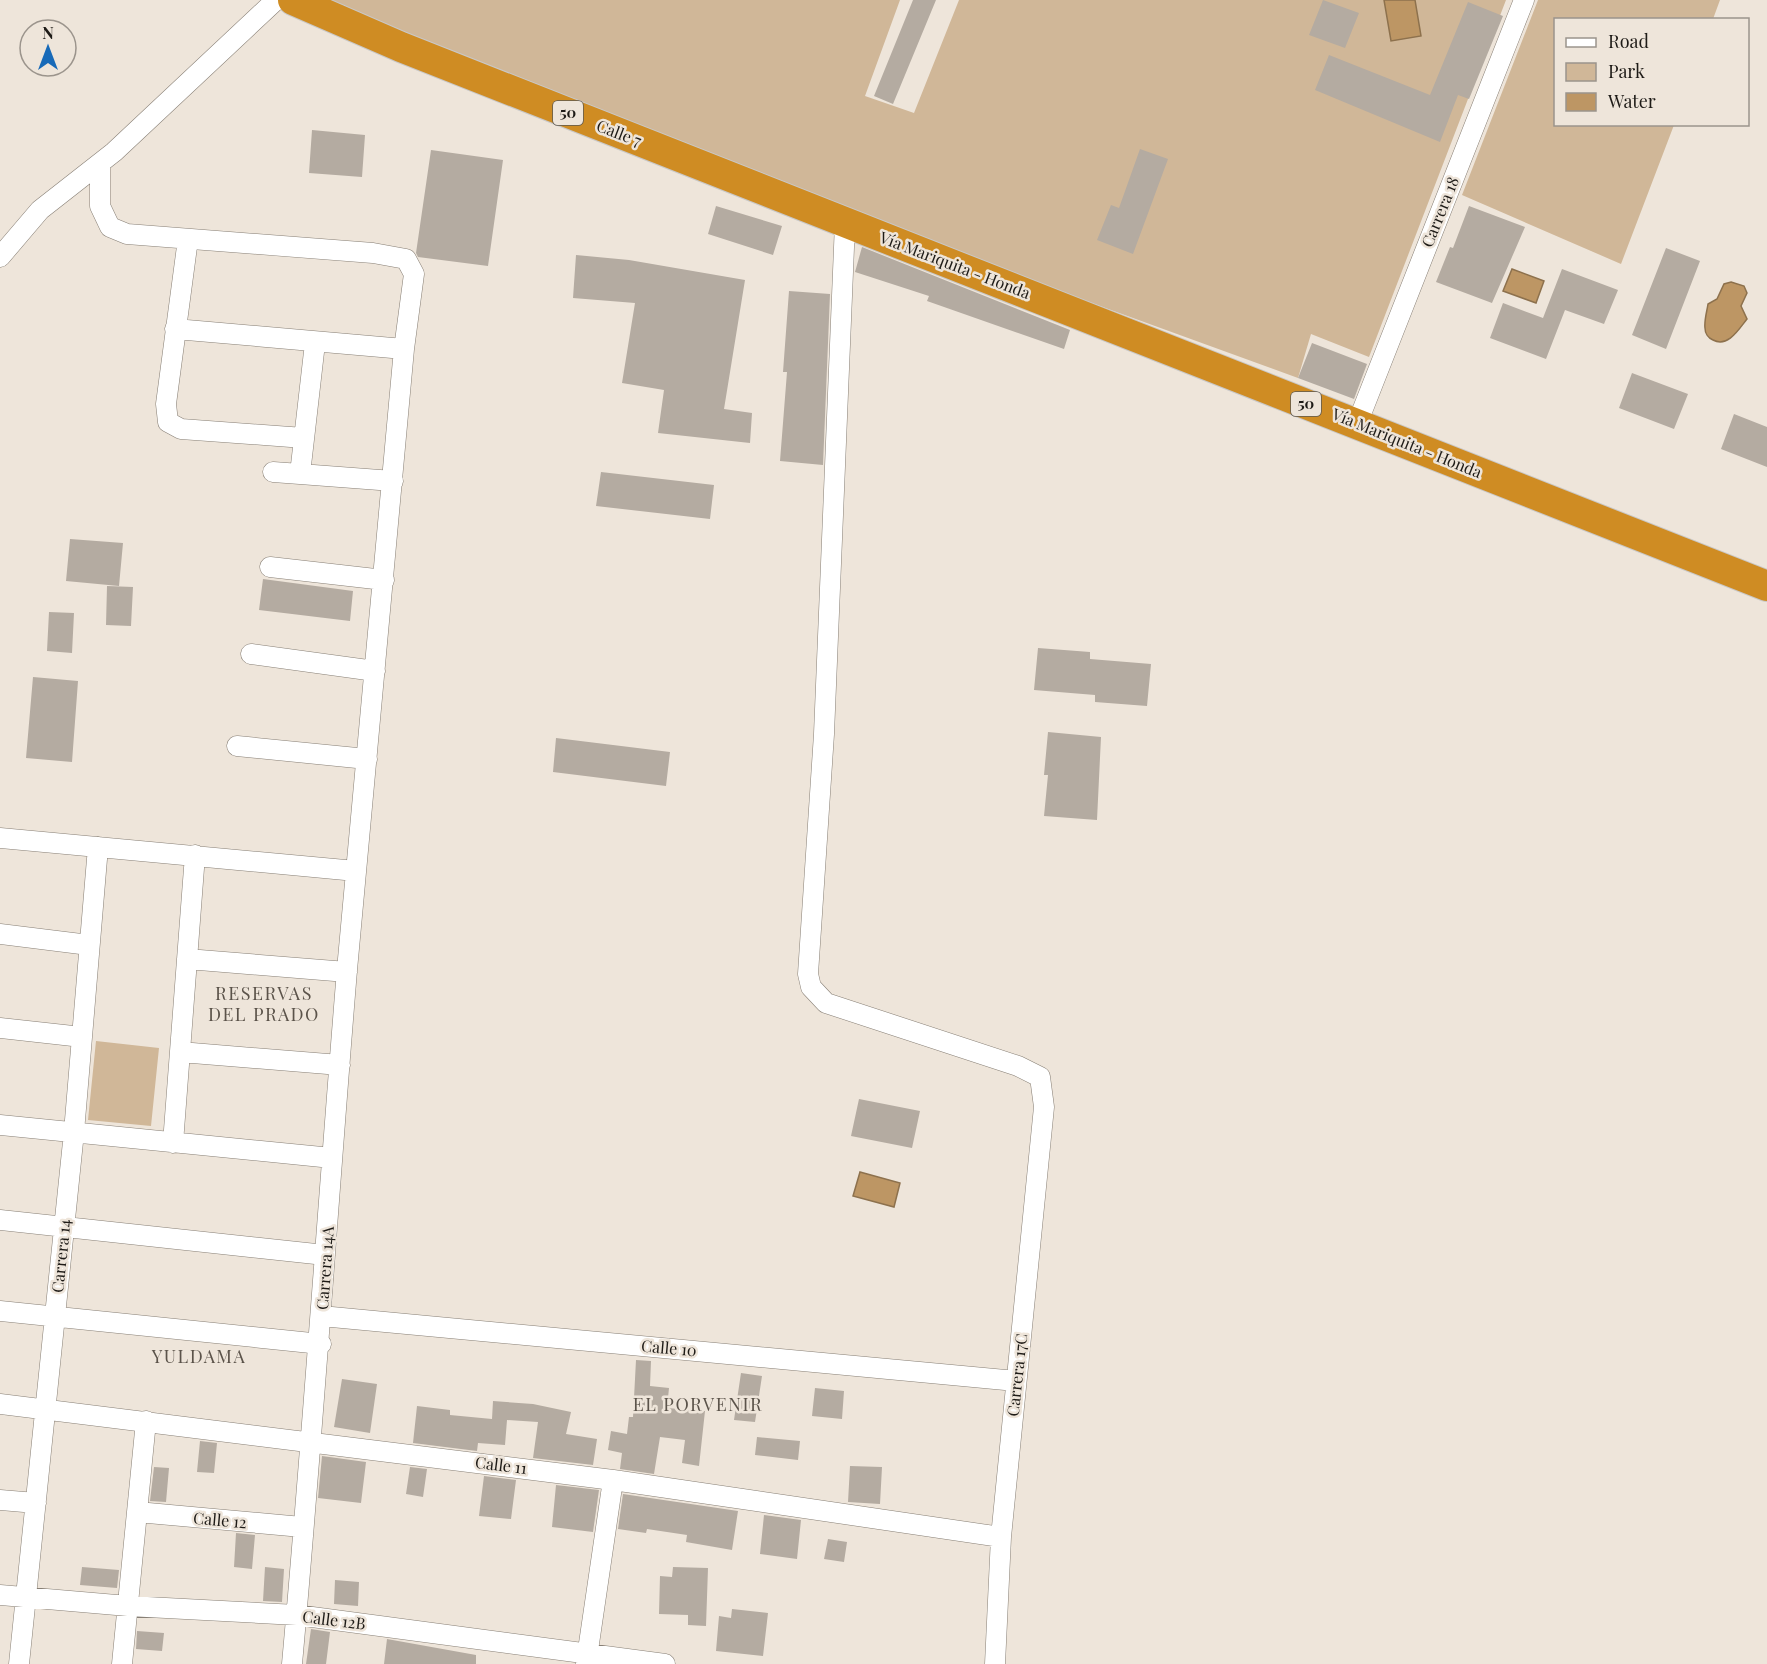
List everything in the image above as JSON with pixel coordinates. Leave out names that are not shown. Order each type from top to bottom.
[{"type":"highway","name":"Calle 7","points":[[293,0],[401,47],[845,222]]},
{"type":"highway","name":"Vía Mariquita - Honda","points":[[845,222],[1767,586]]},
{"type":"street","points":[[0,257],[40,210],[100,164],[276,0]]},
{"type":"street","name":"Carrera 18","points":[[1357,424],[1524,0]]},
{"type":"street","points":[[100,164],[100,206],[110,228],[127,234],[188,239],[166,404],[168,422],[181,429],[304,438]]},
{"type":"street","name":"Carrera 17C","points":[[845,222],[824,734],[808,974],[812,987],[826,1003],[1018,1066],[1040,1077],[1043,1086],[1044,1107],[1001,1537],[995,1664]]},
{"type":"street","name":"Carrera 14A","points":[[188,239],[373,253],[406,259],[414,274],[404,349],[347,972],[325,1255],[321,1344],[302,1527],[292,1664]]},
{"type":"street","points":[[175,330],[404,349]]},
{"type":"street","points":[[300,474],[315,343]]},
{"type":"street","points":[[273,472],[393,481]]},
{"type":"street","points":[[270,567],[384,580]]},
{"type":"street","points":[[250,654],[375,671]]},
{"type":"street","points":[[237,746],[367,759]]},
{"type":"street","points":[[0,838],[356,871]]},
{"type":"street","name":"Carrera 14","points":[[19,1664],[74,1132],[98,847]]},
{"type":"street","points":[[173,1143],[195,855]]},
{"type":"street","points":[[0,934],[89,945]]},
{"type":"street","points":[[187,959],[347,972]]},
{"type":"street","points":[[0,1028],[82,1037]]},
{"type":"street","points":[[180,1052],[340,1065]]},
{"type":"street","points":[[0,1125],[332,1158]]},
{"type":"street","points":[[0,1220],[325,1255]]},
{"type":"street","points":[[0,1311],[321,1344]]},
{"type":"street","name":"Calle 10","points":[[321,1316],[1016,1381]]},
{"type":"street","name":"Calle 11","points":[[0,1404],[613,1480],[1001,1537]]},
{"type":"street","points":[[122,1664],[146,1421]]},
{"type":"street","points":[[587,1659],[613,1480]]},
{"type":"street","points":[[0,1500],[36,1503]]},
{"type":"street","name":"Calle 12","points":[[137,1512],[302,1527]]},
{"type":"street","name":"Calle 12B","points":[[0,1595],[128,1606],[297,1615],[587,1659],[665,1664]]},
{"type":"green space","points":[[316,0],[900,0],[865,96],[914,113],[959,0],[1506,0],[1369,357],[1311,334],[1298,378],[825,206]]},
{"type":"green space","points":[[1538,0],[1720,0],[1713,18],[1554,18],[1554,126],[1674,126],[1621,264],[1462,195]]},
{"type":"green space","points":[[96,1041],[159,1048],[151,1126],[88,1120]]},
{"type":"water","points":[[1384,0],[1415,0],[1421,36],[1391,41]]},
{"type":"water","points":[[1512,269],[1544,281],[1536,303],[1503,291]]},
{"type":"water","points":[[1731,282],[1744,286],[1747,293],[1741,306],[1747,319],[1728,340],[1718,342],[1710,338],[1706,332],[1708,304],[1717,299],[1724,284]]},
{"type":"water","points":[[860,1172],[900,1183],[894,1207],[853,1196]]},
{"type":"building","points":[[913,0],[936,0],[893,104],[874,96]]},
{"type":"building","points":[[1323,0],[1359,13],[1345,48],[1309,35]]},
{"type":"building","points":[[1468,2],[1503,16],[1469,99],[1458,95],[1440,142],[1315,90],[1329,55],[1430,95]]},
{"type":"building","points":[[312,130],[365,135],[362,177],[309,173]]},
{"type":"building","points":[[1140,149],[1168,159],[1133,254],[1097,240],[1111,205],[1119,208]]},
{"type":"building","points":[[431,150],[503,160],[488,266],[418,257],[416,253]]},
{"type":"building","points":[[716,206],[782,226],[773,255],[708,234]]},
{"type":"building","points":[[1469,206],[1525,227],[1492,303],[1436,282],[1450,247],[1453,248]]},
{"type":"building","points":[[862,247],[1070,330],[1064,349],[927,301],[929,296],[855,272]]},
{"type":"building","points":[[1666,248],[1700,261],[1666,349],[1632,335]]},
{"type":"building","points":[[576,255],[629,260],[745,280],[724,409],[752,413],[750,443],[658,433],[664,390],[622,383],[635,303],[573,298]]},
{"type":"building","points":[[1562,269],[1618,290],[1604,324],[1565,310],[1546,359],[1490,338],[1503,303],[1543,318]]},
{"type":"building","points":[[789,291],[830,294],[823,465],[780,461],[787,372],[783,372]]},
{"type":"building","points":[[1312,343],[1367,364],[1354,399],[1298,378]]},
{"type":"building","points":[[1632,373],[1688,394],[1674,429],[1619,408]]},
{"type":"building","points":[[1734,414],[1767,427],[1767,467],[1721,449]]},
{"type":"building","points":[[601,472],[714,485],[710,519],[596,506]]},
{"type":"building","points":[[70,539],[123,543],[119,586],[66,581]]},
{"type":"building","points":[[263,579],[353,591],[350,621],[259,610]]},
{"type":"building","points":[[107,586],[133,587],[131,626],[106,625]]},
{"type":"building","points":[[49,612],[74,613],[72,653],[47,651]]},
{"type":"building","points":[[1038,648],[1090,652],[1090,659],[1151,664],[1147,706],[1095,702],[1095,695],[1034,690]]},
{"type":"building","points":[[33,677],[78,681],[72,762],[26,758]]},
{"type":"building","points":[[1048,732],[1101,737],[1097,820],[1044,816],[1048,775],[1044,775]]},
{"type":"building","points":[[556,738],[670,752],[666,786],[553,772]]},
{"type":"building","points":[[859,1099],[920,1111],[912,1148],[851,1136]]},
{"type":"building","points":[[636,1360],[651,1361],[650,1386],[669,1388],[667,1408],[705,1411],[699,1466],[682,1463],[685,1440],[660,1437],[654,1474],[620,1469],[622,1453],[608,1450],[611,1431],[627,1434],[629,1417],[633,1417]]},
{"type":"building","points":[[741,1373],[762,1376],[755,1422],[734,1420]]},
{"type":"building","points":[[342,1379],[377,1384],[370,1433],[334,1427]]},
{"type":"building","points":[[815,1388],[844,1391],[842,1419],[812,1416]]},
{"type":"building","points":[[493,1401],[533,1404],[571,1412],[566,1434],[597,1439],[593,1465],[533,1458],[538,1422],[507,1420],[505,1445],[478,1443],[477,1451],[413,1443],[417,1406],[450,1410],[450,1415],[492,1419]]},
{"type":"building","points":[[757,1437],[800,1441],[798,1460],[755,1455]]},
{"type":"building","points":[[200,1441],[217,1443],[214,1473],[197,1472]]},
{"type":"building","points":[[322,1456],[366,1462],[361,1503],[318,1498]]},
{"type":"building","points":[[850,1466],[882,1467],[880,1504],[848,1502]]},
{"type":"building","points":[[154,1467],[169,1468],[166,1502],[150,1501]]},
{"type":"building","points":[[410,1467],[427,1469],[423,1497],[406,1494]]},
{"type":"building","points":[[484,1476],[516,1480],[511,1519],[479,1516]]},
{"type":"building","points":[[556,1485],[599,1490],[593,1532],[552,1527]]},
{"type":"building","points":[[623,1494],[738,1511],[732,1550],[686,1542],[687,1535],[647,1529],[646,1533],[618,1529]]},
{"type":"building","points":[[764,1515],[801,1520],[797,1559],[760,1554]]},
{"type":"building","points":[[236,1533],[255,1535],[252,1569],[234,1567]]},
{"type":"building","points":[[828,1539],[847,1542],[844,1562],[824,1559]]},
{"type":"building","points":[[82,1567],[119,1570],[117,1588],[80,1585]]},
{"type":"building","points":[[265,1567],[284,1569],[282,1602],[263,1601]]},
{"type":"building","points":[[673,1567],[708,1568],[706,1626],[688,1625],[688,1615],[659,1614],[660,1576],[672,1577]]},
{"type":"building","points":[[335,1580],[359,1582],[358,1606],[334,1604]]},
{"type":"building","points":[[732,1609],[768,1613],[763,1656],[716,1651],[719,1616],[731,1618]]},
{"type":"building","points":[[311,1629],[330,1632],[326,1664],[306,1664]]},
{"type":"building","points":[[137,1631],[164,1633],[162,1651],[136,1649]]},
{"type":"building","points":[[387,1639],[476,1655],[476,1664],[384,1664]]},
{"type":"district","name":"RESERVAS DEL PRADO","points":[[264,1004]]},
{"type":"district","name":"YULDAMA","points":[[199,1357]]},
{"type":"district","name":"EL PORVENIR","points":[[698,1405]]}]
